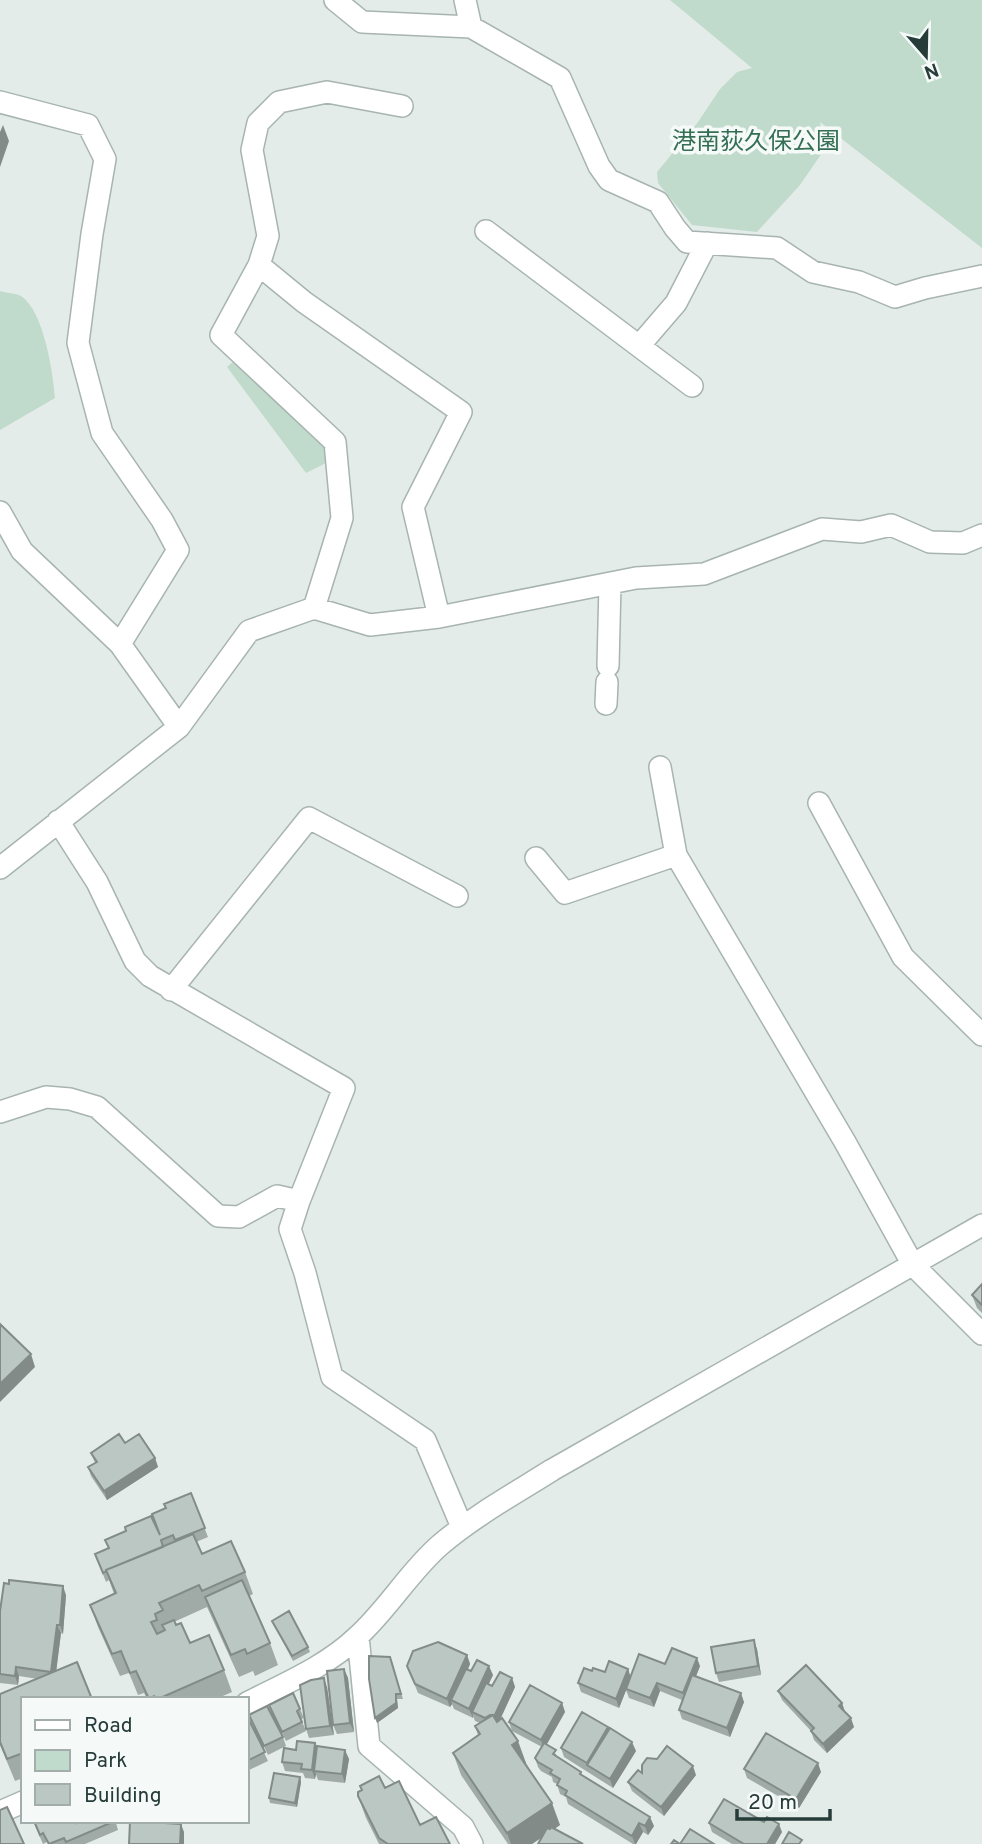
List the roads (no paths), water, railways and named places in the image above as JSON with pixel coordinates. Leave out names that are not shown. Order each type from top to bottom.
[{"type":"street","points":[[335,0],[362,22],[471,27],[560,78],[599,166],[609,180],[658,202],[687,242],[777,248],[813,272],[859,282],[895,297],[982,276]]},
{"type":"street","points":[[465,0],[471,27]]},
{"type":"street","points":[[314,608],[342,518],[335,442],[221,335],[259,265],[268,236],[253,150],[258,122],[279,102],[327,92],[402,106]]},
{"type":"street","points":[[0,102],[88,125],[105,159],[88,259],[78,343],[102,433],[162,520],[178,550],[120,644]]},
{"type":"street","points":[[486,231],[692,386]]},
{"type":"street","points":[[639,346],[676,303],[707,243]]},
{"type":"street","points":[[259,265],[304,302],[461,412],[413,507],[439,617]]},
{"type":"street","points":[[0,512],[22,551],[120,644],[179,727]]},
{"type":"street","points":[[0,868],[179,727],[249,631],[314,608],[370,625],[439,617],[636,578],[704,573],[822,529],[861,532],[891,525],[930,542],[963,543],[982,535]]},
{"type":"street","points":[[606,704],[610,584]]},
{"type":"street","points":[[660,767],[676,855],[845,1142],[913,1265],[982,1334]]},
{"type":"street","points":[[819,803],[903,957],[982,1035]]},
{"type":"street","points":[[171,990],[309,818],[457,896]]},
{"type":"street","points":[[58,821],[97,882],[135,961],[150,976],[344,1088],[290,1229],[305,1273],[332,1377],[425,1440],[462,1527]]},
{"type":"street","points":[[536,858],[565,893],[676,855]]},
{"type":"street","points":[[0,1112],[46,1097],[70,1099],[97,1107],[219,1216],[240,1217],[277,1196],[299,1201]]},
{"type":"street","points":[[248,1702],[343,1650],[438,1547],[462,1527],[552,1470],[982,1225]]},
{"type":"street","points":[[358,1636],[369,1746],[463,1827],[472,1844]]},
{"type":"street","points":[[0,1812],[21,1803]]},
{"type":"park label","name":"港南荻久保公園","points":[[756,143]]}]
